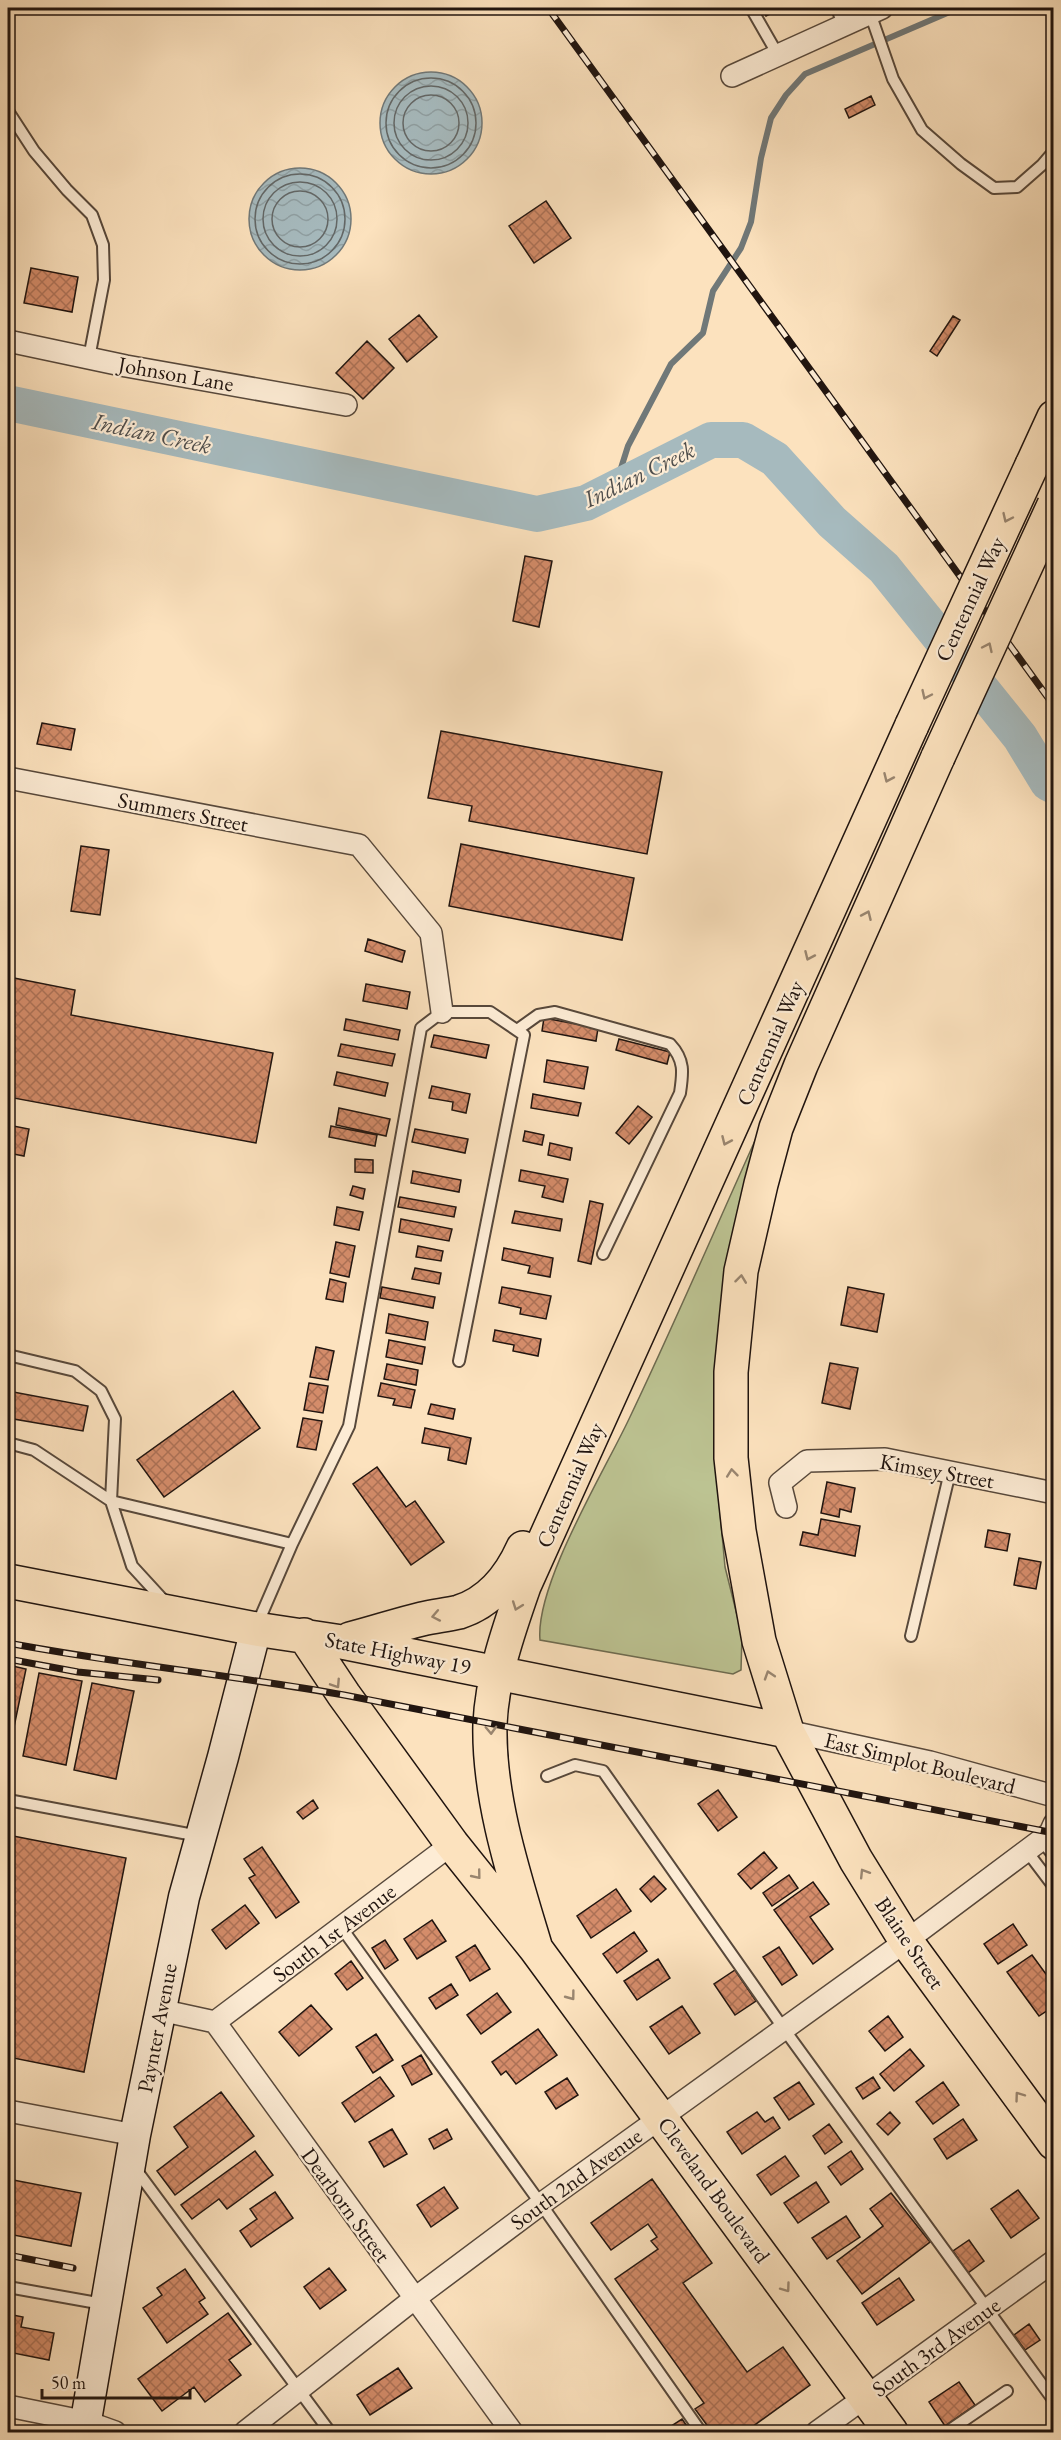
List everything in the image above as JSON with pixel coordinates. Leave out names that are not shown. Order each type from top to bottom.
[{"type":"main road","name":"Centennial Way","points":[[536,1949],[512,1869],[496,1797],[490,1724],[498,1672],[512,1619],[524,1586],[1053,417]]},
{"type":"main road","name":"Centennial Way","points":[[787,1731],[759,1641],[739,1531],[730,1458],[731,1372],[741,1271],[761,1184],[780,1118],[806,1054],[1053,506]]},
{"type":"main road","points":[[342,1642],[423,1618],[458,1612],[479,1603],[497,1589],[515,1566],[659,1250],[696,1209]]},
{"type":"main road","name":"State Highway 19","points":[[8,1581],[256,1629],[304,1635],[498,1672],[787,1731]]},
{"type":"main road","name":"Cleveland Boulevard","points":[[304,1635],[344,1695],[452,1844],[536,1949],[662,2118],[891,2433]]},
{"type":"main road","name":"Blaine Street","points":[[787,1731],[856,1860],[906,1941],[1053,2143]]},
{"type":"street","points":[[732,76],[778,55],[840,16],[876,10]]},
{"type":"street","name":"Johnson Lane","points":[[8,341],[346,405]]},
{"type":"street","name":"Summers Street","points":[[8,778],[359,845],[431,933],[442,1012]]},
{"type":"street","name":"Kimsey Street","points":[[786,1507],[780,1483],[807,1461],[885,1459],[1053,1493]]},
{"type":"street","name":"Paynter Avenue","points":[[86,2427],[133,2149],[184,1897],[256,1629]]},
{"type":"street","name":"East Simplot Boulevard","points":[[787,1731],[930,1762],[1053,1796]]},
{"type":"street","name":"South 2nd Avenue","points":[[245,2433],[414,2299],[541,2204],[1044,1842]]},
{"type":"street","name":"South 1st Avenue","points":[[215,2022],[452,1844]]},
{"type":"street","points":[[160,2010],[215,2022]]},
{"type":"street","name":"Dearborn Street","points":[[215,2022],[512,2433]]},
{"type":"street","points":[[8,2111],[133,2149]]},
{"type":"street","name":"South 3rd Avenue","points":[[817,2433],[1053,2261]]},
{"type":"street","points":[[8,2406],[116,2433]]},
{"type":"lane","points":[[751,8],[778,55]]},
{"type":"lane","points":[[876,10],[893,80],[922,130],[961,164],[994,188],[1017,187],[1042,165],[1053,151]]},
{"type":"lane","points":[[8,111],[41,158],[67,190],[92,215],[103,245],[104,280],[89,358]]},
{"type":"lane","points":[[256,1629],[292,1544],[350,1426],[421,1028],[442,1012],[490,1012],[524,1035],[459,1361]]},
{"type":"lane","points":[[517,1030],[538,1015],[555,1012],[670,1044],[679,1053],[684,1069],[680,1093],[603,1254]]},
{"type":"lane","points":[[8,1355],[75,1371],[101,1391],[116,1419],[111,1501],[132,1566],[175,1613]]},
{"type":"lane","points":[[8,1443],[34,1450],[111,1501],[292,1544]]},
{"type":"lane","points":[[911,1636],[950,1472]]},
{"type":"lane","points":[[547,1776],[575,1765],[603,1771],[784,2029],[1053,2401]]},
{"type":"lane","points":[[8,1800],[200,1836]]},
{"type":"lane","points":[[1044,1842],[1053,1887]]},
{"type":"lane","points":[[341,1927],[541,2204],[701,2433]]},
{"type":"lane","points":[[133,2149],[330,2433]]},
{"type":"lane","points":[[8,2287],[107,2305]]},
{"type":"lane","points":[[947,2433],[1007,2391]]},
{"type":"green space","points":[[758,1134],[716,1378],[718,1490],[725,1567],[742,1635],[741,1670],[733,1674],[540,1640],[541,1617],[559,1560],[646,1384]]},
{"type":"water","points":[[431,72],[450,76],[467,87],[478,104],[482,123],[478,142],[467,159],[450,170],[431,174],[412,170],[395,159],[384,142],[380,123],[384,104],[395,87],[412,76]]},
{"type":"water","points":[[300,168],[319,172],[336,183],[347,200],[351,219],[347,238],[336,255],[319,266],[300,270],[281,266],[264,255],[253,238],[249,219],[253,200],[264,183],[281,172]]},
{"type":"building","points":[[761,8],[774,8],[776,11],[766,16]]},
{"type":"building","points":[[871,96],[875,105],[849,118],[845,109]]},
{"type":"building","points":[[546,201],[571,238],[534,263],[509,226]]},
{"type":"building","points":[[31,268],[78,277],[72,312],[24,303]]},
{"type":"building","points":[[419,315],[437,337],[407,362],[389,339]]},
{"type":"building","points":[[953,316],[960,320],[937,356],[930,351]]},
{"type":"building","points":[[367,341],[394,368],[363,399],[336,373]]},
{"type":"building","points":[[525,556],[552,561],[539,627],[513,621]]},
{"type":"building","points":[[42,723],[75,729],[71,750],[37,744]]},
{"type":"building","points":[[441,731],[662,772],[647,854],[469,821],[472,806],[428,798]]},
{"type":"building","points":[[461,844],[634,878],[622,940],[449,906]]},
{"type":"building","points":[[81,846],[109,850],[100,915],[71,911]]},
{"type":"building","points":[[368,939],[405,951],[402,962],[365,951]]},
{"type":"building","points":[[9,977],[75,990],[71,1015],[273,1053],[256,1143],[8,1097]]},
{"type":"building","points":[[366,984],[410,992],[407,1009],[363,1001]]},
{"type":"building","points":[[544,1018],[598,1028],[596,1041],[542,1031]]},
{"type":"building","points":[[346,1019],[400,1030],[398,1040],[344,1030]]},
{"type":"building","points":[[434,1035],[489,1045],[486,1058],[431,1047]]},
{"type":"building","points":[[619,1039],[670,1052],[667,1064],[616,1050]]},
{"type":"building","points":[[341,1044],[395,1054],[392,1066],[338,1056]]},
{"type":"building","points":[[547,1060],[588,1067],[584,1089],[544,1082]]},
{"type":"building","points":[[337,1072],[388,1083],[385,1096],[334,1085]]},
{"type":"building","points":[[432,1086],[470,1094],[466,1113],[452,1110],[453,1102],[429,1098]]},
{"type":"building","points":[[533,1094],[581,1103],[578,1116],[531,1108]]},
{"type":"building","points":[[638,1106],[652,1117],[629,1144],[616,1133]]},
{"type":"building","points":[[339,1108],[390,1119],[386,1136],[336,1125]]},
{"type":"building","points":[[8,1125],[29,1129],[24,1156],[8,1153]]},
{"type":"building","points":[[331,1126],[377,1135],[375,1146],[329,1137]]},
{"type":"building","points":[[415,1129],[468,1139],[465,1153],[412,1142]]},
{"type":"building","points":[[525,1131],[544,1135],[542,1145],[523,1141]]},
{"type":"building","points":[[550,1143],[572,1148],[570,1160],[548,1155]]},
{"type":"building","points":[[355,1159],[373,1160],[373,1173],[355,1172]]},
{"type":"building","points":[[521,1170],[568,1179],[563,1202],[542,1197],[545,1186],[519,1181]]},
{"type":"building","points":[[413,1171],[461,1180],[459,1192],[411,1183]]},
{"type":"building","points":[[353,1186],[365,1189],[363,1199],[350,1195]]},
{"type":"building","points":[[400,1197],[456,1207],[454,1217],[398,1207]]},
{"type":"building","points":[[590,1201],[603,1204],[591,1264],[578,1261]]},
{"type":"building","points":[[337,1207],[363,1212],[359,1230],[334,1225]]},
{"type":"building","points":[[515,1211],[562,1219],[560,1231],[512,1223]]},
{"type":"building","points":[[401,1219],[452,1229],[449,1241],[399,1232]]},
{"type":"building","points":[[336,1242],[355,1246],[349,1277],[330,1273]]},
{"type":"building","points":[[418,1246],[443,1251],[441,1261],[416,1257]]},
{"type":"building","points":[[504,1248],[553,1258],[550,1277],[528,1273],[530,1266],[502,1260]]},
{"type":"building","points":[[415,1268],[441,1273],[439,1284],[412,1279]]},
{"type":"building","points":[[330,1279],[346,1283],[343,1302],[326,1299]]},
{"type":"building","points":[[382,1287],[435,1297],[433,1308],[380,1298]]},
{"type":"building","points":[[502,1287],[551,1296],[546,1319],[520,1314],[521,1308],[499,1303]]},
{"type":"building","points":[[848,1287],[884,1294],[877,1332],[841,1325]]},
{"type":"building","points":[[389,1314],[428,1322],[425,1340],[386,1333]]},
{"type":"building","points":[[495,1330],[541,1339],[538,1356],[513,1351],[514,1345],[493,1341]]},
{"type":"building","points":[[389,1340],[425,1347],[422,1364],[386,1357]]},
{"type":"building","points":[[316,1347],[334,1351],[328,1380],[310,1377]]},
{"type":"building","points":[[830,1363],[858,1368],[850,1409],[822,1403]]},
{"type":"building","points":[[387,1364],[418,1370],[416,1385],[384,1379]]},
{"type":"building","points":[[309,1383],[328,1386],[323,1413],[304,1410]]},
{"type":"building","points":[[381,1383],[415,1390],[411,1408],[393,1405],[395,1399],[378,1396]]},
{"type":"building","points":[[8,1391],[88,1406],[83,1431],[8,1418]]},
{"type":"building","points":[[233,1391],[260,1428],[164,1497],[137,1460]]},
{"type":"building","points":[[431,1404],[455,1409],[453,1419],[428,1414]]},
{"type":"building","points":[[303,1418],[322,1421],[316,1450],[297,1447]]},
{"type":"building","points":[[425,1428],[471,1438],[466,1464],[448,1460],[450,1448],[422,1443]]},
{"type":"building","points":[[377,1467],[406,1507],[415,1501],[444,1542],[411,1565],[353,1484]]},
{"type":"building","points":[[827,1482],[855,1488],[851,1512],[840,1509],[839,1517],[821,1513]]},
{"type":"building","points":[[821,1519],[860,1526],[855,1556],[800,1545],[803,1532],[818,1535]]},
{"type":"building","points":[[988,1530],[1010,1534],[1007,1551],[985,1547]]},
{"type":"building","points":[[1019,1558],[1041,1562],[1036,1589],[1014,1585]]},
{"type":"building","points":[[8,1665],[26,1669],[8,1756]]},
{"type":"building","points":[[39,1673],[82,1681],[66,1765],[23,1756]]},
{"type":"building","points":[[92,1683],[134,1691],[116,1779],[74,1770]]},
{"type":"building","points":[[718,1790],[737,1817],[718,1831],[698,1804]]},
{"type":"building","points":[[313,1800],[318,1808],[303,1819],[297,1812]]},
{"type":"building","points":[[8,1835],[126,1858],[84,2072],[8,2057]]},
{"type":"building","points":[[262,1847],[299,1902],[276,1918],[249,1878],[255,1875],[244,1859]]},
{"type":"building","points":[[764,1852],[777,1868],[751,1889],[738,1874]]},
{"type":"building","points":[[789,1875],[798,1888],[772,1906],[763,1893]]},
{"type":"building","points":[[654,1876],[666,1889],[651,1902],[640,1889]]},
{"type":"building","points":[[813,1882],[829,1904],[810,1917],[833,1949],[813,1964],[774,1910]]},
{"type":"building","points":[[616,1889],[631,1911],[591,1938],[577,1916]]},
{"type":"building","points":[[245,1905],[259,1923],[226,1949],[212,1930]]},
{"type":"building","points":[[432,1920],[446,1941],[417,1959],[404,1939]]},
{"type":"building","points":[[1013,1924],[1027,1945],[998,1964],[984,1944]]},
{"type":"building","points":[[634,1932],[647,1951],[617,1973],[603,1954]]},
{"type":"building","points":[[385,1940],[398,1960],[385,1969],[372,1948]]},
{"type":"building","points":[[475,1945],[490,1969],[470,1981],[456,1957]]},
{"type":"building","points":[[779,1947],[797,1975],[782,1985],[763,1957]]},
{"type":"building","points":[[1032,1955],[1054,1985],[1054,2006],[1039,2016],[1007,1972]]},
{"type":"building","points":[[658,1959],[670,1978],[637,2000],[624,1981]]},
{"type":"building","points":[[351,1961],[363,1978],[347,1990],[335,1974]]},
{"type":"building","points":[[735,1970],[756,2001],[735,2015],[714,1984]]},
{"type":"building","points":[[451,1984],[458,1995],[436,2009],[429,1998]]},
{"type":"building","points":[[497,1993],[511,2012],[481,2034],[467,2015]]},
{"type":"building","points":[[311,2005],[332,2029],[299,2056],[279,2032]]},
{"type":"building","points":[[682,2006],[700,2033],[669,2054],[650,2027]]},
{"type":"building","points":[[888,2016],[903,2037],[885,2051],[869,2031]]},
{"type":"building","points":[[538,2029],[557,2055],[516,2084],[506,2071],[501,2075],[492,2062]]},
{"type":"building","points":[[376,2034],[393,2060],[373,2073],[356,2047]]},
{"type":"building","points":[[910,2049],[924,2066],[894,2091],[880,2074]]},
{"type":"building","points":[[421,2055],[432,2074],[412,2085],[402,2066]]},
{"type":"building","points":[[380,2077],[394,2096],[355,2122],[342,2103]]},
{"type":"building","points":[[873,2077],[880,2088],[863,2099],[856,2088]]},
{"type":"building","points":[[567,2078],[578,2095],[556,2109],[545,2092]]},
{"type":"building","points":[[799,2082],[814,2104],[789,2120],[774,2098]]},
{"type":"building","points":[[943,2082],[959,2105],[933,2124],[916,2102]]},
{"type":"building","points":[[221,2092],[254,2136],[175,2195],[157,2171],[188,2147],[174,2127]]},
{"type":"building","points":[[757,2112],[765,2122],[773,2117],[780,2128],[742,2154],[727,2132]]},
{"type":"building","points":[[890,2112],[900,2123],[888,2135],[877,2124]]},
{"type":"building","points":[[963,2119],[977,2140],[947,2159],[934,2139]]},
{"type":"building","points":[[829,2124],[842,2142],[825,2154],[813,2136]]},
{"type":"building","points":[[392,2129],[407,2154],[384,2167],[369,2142]]},
{"type":"building","points":[[447,2129],[452,2139],[434,2149],[429,2139]]},
{"type":"building","points":[[255,2151],[273,2175],[227,2209],[219,2199],[192,2219],[181,2205]]},
{"type":"building","points":[[851,2151],[863,2169],[841,2185],[828,2167]]},
{"type":"building","points":[[785,2156],[799,2176],[771,2195],[757,2175]]},
{"type":"building","points":[[8,2179],[81,2193],[71,2246],[8,2234]]},
{"type":"building","points":[[652,2179],[712,2263],[683,2283],[747,2372],[783,2347],[810,2385],[745,2432],[712,2432],[695,2409],[704,2403],[615,2279],[658,2249],[651,2241],[657,2237],[648,2224],[611,2250],[591,2223]]},
{"type":"building","points":[[816,2182],[829,2202],[798,2223],[784,2203]]},
{"type":"building","points":[[444,2187],[458,2208],[431,2227],[417,2205]]},
{"type":"building","points":[[1018,2190],[1039,2218],[1011,2238],[991,2209]]},
{"type":"building","points":[[275,2192],[293,2218],[251,2247],[240,2231],[257,2219],[250,2209]]},
{"type":"building","points":[[891,2193],[930,2242],[862,2294],[837,2261],[883,2226],[870,2209]]},
{"type":"building","points":[[846,2216],[860,2237],[827,2259],[812,2238]]},
{"type":"building","points":[[969,2240],[984,2261],[968,2273],[953,2251]]},
{"type":"building","points":[[329,2268],[346,2290],[320,2309],[304,2287]]},
{"type":"building","points":[[185,2269],[205,2298],[199,2302],[208,2314],[167,2343],[143,2308],[162,2295],[157,2288]]},
{"type":"building","points":[[899,2278],[914,2300],[877,2325],[862,2303]]},
{"type":"building","points":[[228,2313],[251,2344],[229,2360],[241,2375],[205,2402],[194,2387],[162,2411],[138,2379]]},
{"type":"building","points":[[13,2315],[23,2317],[21,2327],[54,2333],[49,2360],[8,2352],[8,2323],[11,2324]]},
{"type":"building","points":[[1029,2324],[1040,2340],[1025,2350],[1014,2335]]},
{"type":"building","points":[[398,2368],[412,2388],[370,2415],[357,2395]]},
{"type":"building","points":[[959,2382],[975,2405],[945,2426],[929,2402]]},
{"type":"building","points":[[682,2419],[691,2432],[662,2432]]},
{"type":"waterway","points":[[615,487],[628,446],[671,364],[703,333],[713,291],[741,248],[751,222],[761,158],[771,118],[786,95],[805,74],[959,8]]},
{"type":"waterway","name":"Indian Creek","points":[[8,403],[537,514],[586,503],[711,440],[743,440],[775,459],[832,522],[884,568],[1020,737],[1048,783],[1054,786]]},
{"type":"railway","points":[[548,8],[1054,706]]},
{"type":"railway","points":[[8,1643],[344,1695],[1054,1833]]},
{"type":"railway","points":[[8,1659],[78,1672],[158,1680]]},
{"type":"railway","points":[[8,2255],[73,2268]]}]
